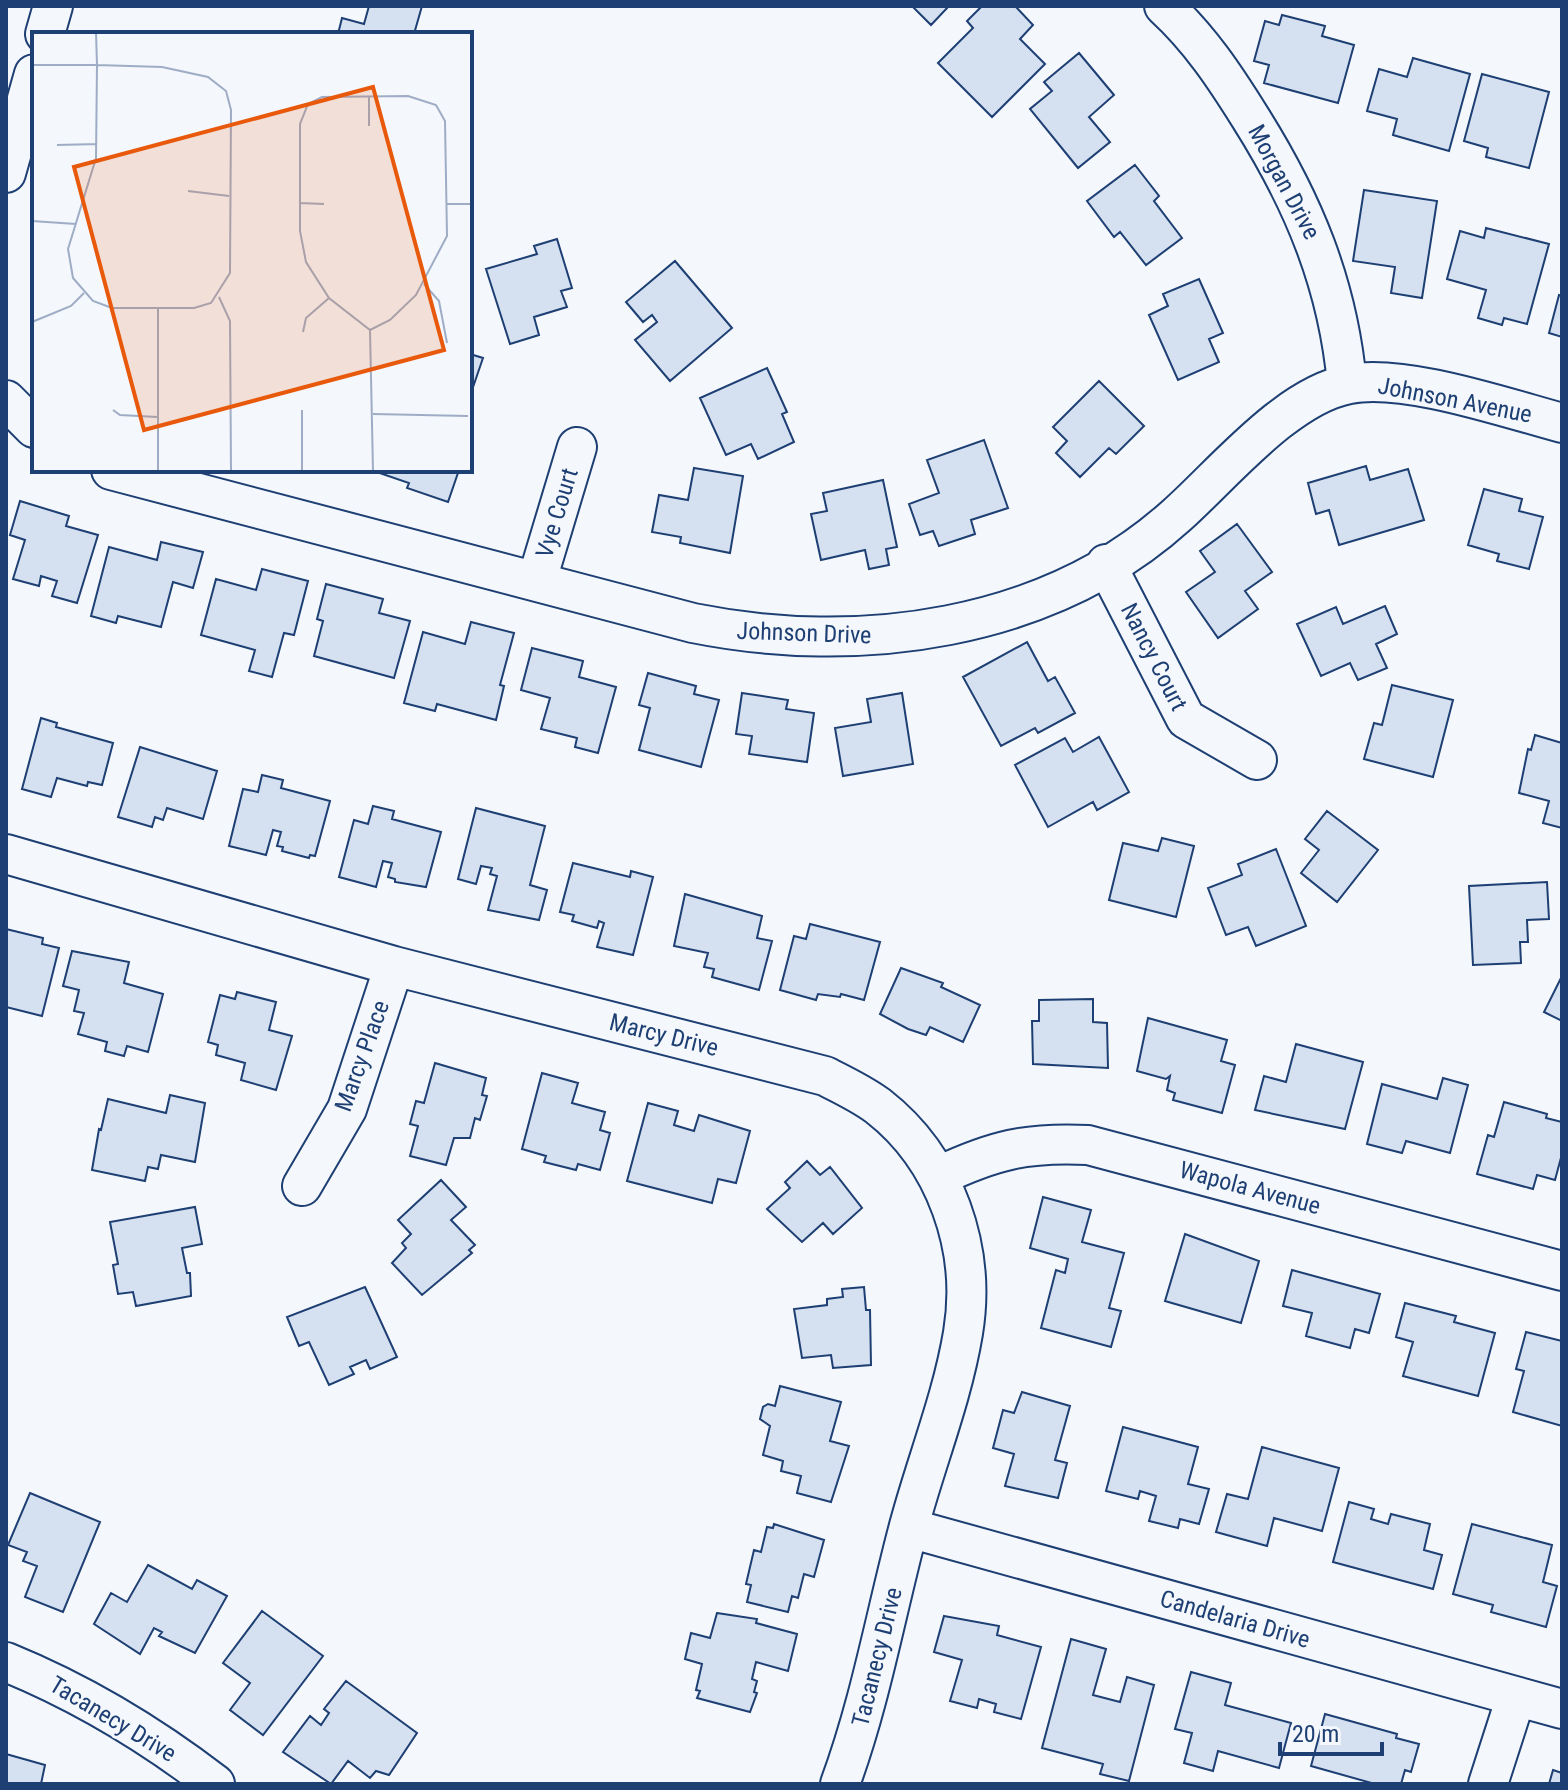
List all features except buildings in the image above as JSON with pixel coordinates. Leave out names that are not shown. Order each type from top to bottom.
[{"type":"street","points":[[46,32],[53,6]]},
{"type":"street","name":"Morgan Drive","points":[[1175,9],[1221,70],[1303,209],[1335,300],[1347,384]]},
{"type":"street","points":[[6,173],[32,81]]},
{"type":"street","name":"Johnson Avenue","points":[[1347,384],[1376,382],[1428,390],[1562,423]]},
{"type":"street","name":"Johnson Drive","points":[[119,472],[693,623],[746,634],[873,637],[936,628],[997,612],[1054,591],[1106,564],[1176,516],[1278,421],[1311,400],[1347,384]]},
{"type":"street","points":[[6,400],[32,426]]},
{"type":"street","name":"Vye Court","points":[[537,580],[577,447]]},
{"type":"street","name":"Nancy Court","points":[[1106,564],[1186,719],[1257,760]]},
{"type":"street","name":"Marcy Drive","points":[[6,854],[394,966],[825,1076],[879,1107],[926,1157],[939,1176],[959,1227],[965,1296],[963,1332],[909,1528]]},
{"type":"street","name":"Marcy Place","points":[[302,1186],[347,1109],[394,966]]},
{"type":"street","name":"Wapola Avenue","points":[[939,1176],[985,1155],[1023,1145],[1088,1145],[1562,1271]]},
{"type":"street","name":"Candelaria Drive","points":[[909,1528],[1562,1709]]},
{"type":"street","name":"Tacanecy Drive","points":[[840,1784],[859,1732],[909,1528]]},
{"type":"street","name":"Tacanecy Drive","points":[[6,1662],[71,1688],[174,1753],[215,1784]]},
{"type":"street","points":[[1488,1784],[1516,1697]]}]
